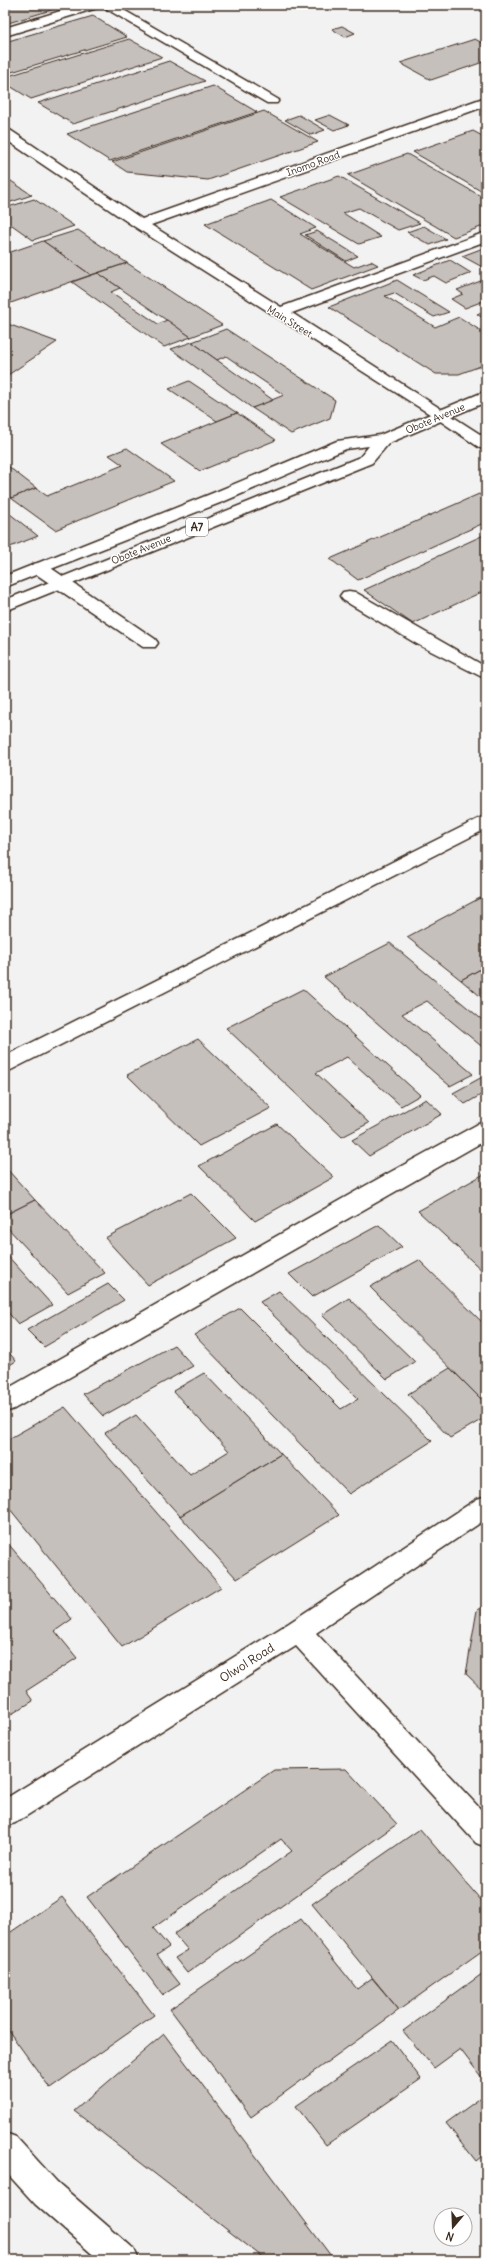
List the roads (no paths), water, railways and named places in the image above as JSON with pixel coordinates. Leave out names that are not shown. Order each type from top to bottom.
[{"type":"street","points":[[5,32],[93,5]]},
{"type":"street","points":[[106,5],[272,100]]},
{"type":"street","name":"Inomo Road","points":[[140,224],[486,102]]},
{"type":"street","name":"Main Street","points":[[5,133],[140,224],[278,313],[442,415]]},
{"type":"street","points":[[278,313],[486,236]]},
{"type":"street","name":"Obote Avenue","points":[[5,582],[219,498],[343,444],[383,440],[486,396]]},
{"type":"street","points":[[442,415],[486,445]]},
{"type":"street","name":"Obote Avenue","points":[[5,606],[60,582],[366,460],[383,440]]},
{"type":"street","points":[[39,568],[149,643]]},
{"type":"street","points":[[349,596],[422,640],[486,674]]},
{"type":"street","points":[[5,1065],[486,821]]},
{"type":"street","points":[[5,1402],[366,1196],[486,1130]]},
{"type":"street","name":"Olwol Road","points":[[5,1814],[298,1631],[486,1506]]},
{"type":"street","points":[[298,1631],[486,1834]]},
{"type":"street","points":[[5,2148],[46,2194],[122,2260]]}]
